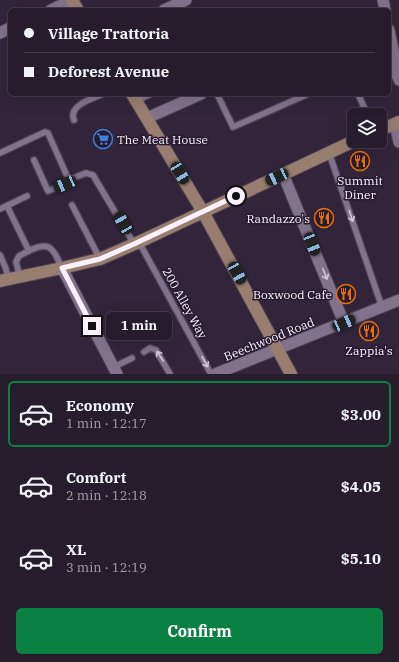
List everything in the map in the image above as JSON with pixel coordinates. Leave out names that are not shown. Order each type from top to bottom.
[{"type":"street","points":[[55,8],[72,0]]},
{"type":"street","points":[[168,8],[186,0]]},
{"type":"street","points":[[391,48],[396,72]]},
{"type":"street","points":[[147,118],[196,96]]},
{"type":"street","points":[[134,98],[203,212],[291,374]]},
{"type":"street","points":[[387,127],[397,123],[399,142]]},
{"type":"street","points":[[9,279],[100,259],[347,144]]},
{"type":"street","points":[[283,174],[344,323]]},
{"type":"street","points":[[62,268],[116,370]]},
{"type":"street","name":"Beechwood Road","points":[[215,374],[399,300]]},
{"type":"lane","points":[[74,120],[72,115],[73,111],[78,105],[98,96]]},
{"type":"lane","points":[[218,96],[233,127],[303,96]]},
{"type":"lane","points":[[359,96],[364,107]]},
{"type":"lane","points":[[0,153],[45,132],[48,133],[67,176],[71,179]]},
{"type":"lane","points":[[329,153],[382,307]]},
{"type":"lane","name":"200 Alley Way","points":[[34,160],[48,191],[65,184],[71,179],[86,172],[94,175],[137,243],[211,374]]},
{"type":"lane","points":[[0,209],[27,196]]},
{"type":"lane","points":[[72,205],[100,259]]},
{"type":"lane","points":[[7,206],[30,251]]},
{"type":"lane","points":[[9,279],[19,256],[39,247],[46,246],[51,248],[62,268]]},
{"type":"lane","points":[[0,255],[9,279]]},
{"type":"lane","points":[[144,352],[150,348],[156,350],[170,374]]},
{"type":"lane","points":[[116,370],[132,358]]},
{"type":"place","name":"The Meat House","points":[[103,139]]},
{"type":"place","name":"Summit Diner","points":[[360,161]]},
{"type":"place","name":"Randazzo's","points":[[324,218]]},
{"type":"place","name":"Boxwood Cafe","points":[[346,294]]},
{"type":"place","name":"Zappia's","points":[[369,331]]},
{"type":"route","points":[[92,326],[62,268],[100,259],[236,196]]}]
